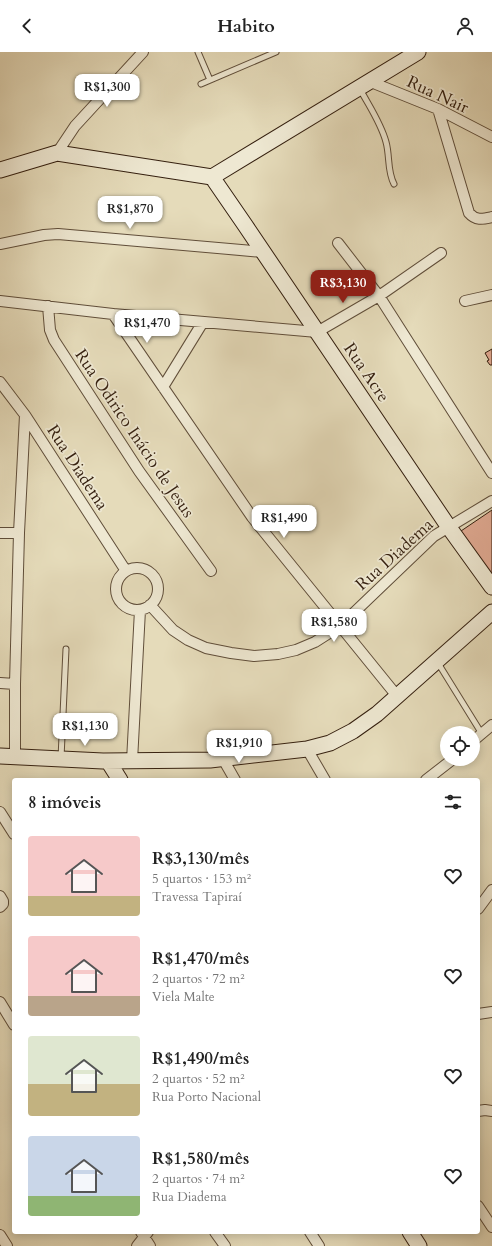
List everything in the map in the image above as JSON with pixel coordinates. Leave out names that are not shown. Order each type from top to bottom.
[{"type":"street","points":[[57,152],[75,126],[143,52]]},
{"type":"street","points":[[0,170],[57,152],[212,177],[418,52]]},
{"type":"street","name":"Rua Nair","points":[[365,85],[438,110],[492,137]]},
{"type":"street","points":[[438,110],[469,213],[477,219],[492,217]]},
{"type":"street","name":"Rua Acre","points":[[212,177],[448,526],[492,586]]},
{"type":"street","points":[[0,244],[44,235],[58,234],[263,252]]},
{"type":"street","points":[[338,242],[379,296],[492,473]]},
{"type":"street","points":[[0,301],[113,314],[317,332],[379,296],[441,253]]},
{"type":"street","points":[[465,301],[492,295]]},
{"type":"street","name":"Rua Odirico Inácio de Jesus","points":[[48,306],[50,330],[54,340],[139,471],[211,571]]},
{"type":"street","points":[[113,314],[252,517],[397,696]]},
{"type":"street","points":[[163,387],[203,322]]},
{"type":"street","name":"Rua Diadema","points":[[0,382],[25,415],[126,571]]},
{"type":"street","points":[[15,757],[15,684],[19,533],[25,415]]},
{"type":"street","name":"Rua Diadema","points":[[150,605],[173,630],[188,640],[206,648],[230,654],[254,656],[278,654],[296,650],[315,642],[340,626],[434,536],[448,526],[492,501]]},
{"type":"street","points":[[0,533],[19,533]]},
{"type":"street","points":[[139,569],[146,571],[155,580],[157,594],[150,605],[140,610],[126,607],[121,602],[117,596],[117,582],[126,571],[139,569]]},
{"type":"street","points":[[132,761],[140,610]]},
{"type":"street","points":[[0,756],[108,761],[223,759],[307,749],[330,743],[353,731],[377,714],[492,612]]},
{"type":"street","points":[[0,683],[15,684]]},
{"type":"street","points":[[482,734],[492,725]]},
{"type":"street","points":[[307,749],[324,778]]},
{"type":"street","points":[[223,759],[235,778]]},
{"type":"street","points":[[108,761],[119,778]]},
{"type":"street","points":[[429,778],[444,766]]},
{"type":"street","points":[[0,812],[12,831]]},
{"type":"street","points":[[480,906],[492,890]]},
{"type":"street","points":[[0,896],[3,904],[0,907]]},
{"type":"street","points":[[0,1002],[12,1022]]},
{"type":"street","points":[[480,1014],[492,1012]]},
{"type":"street","points":[[480,1209],[492,1227]]},
{"type":"street","points":[[137,1246],[144,1234]]},
{"type":"street","points":[[144,1234],[150,1246]]},
{"type":"street","points":[[216,1234],[225,1246]]},
{"type":"street","points":[[311,1234],[319,1246]]},
{"type":"street","points":[[411,1234],[419,1246]]},
{"type":"street","points":[[0,1235],[7,1246]]},
{"type":"lane","points":[[198,52],[210,80]]},
{"type":"lane","points":[[201,84],[276,52]]},
{"type":"lane","points":[[365,85],[387,144],[390,172],[394,184]]},
{"type":"lane","points":[[61,759],[66,649]]},
{"type":"lane","points":[[437,661],[482,734]]},
{"type":"building","points":[[492,349],[492,365],[490,365],[487,361],[489,360],[485,353]]},
{"type":"building","points":[[492,510],[492,577],[461,531]]}]
